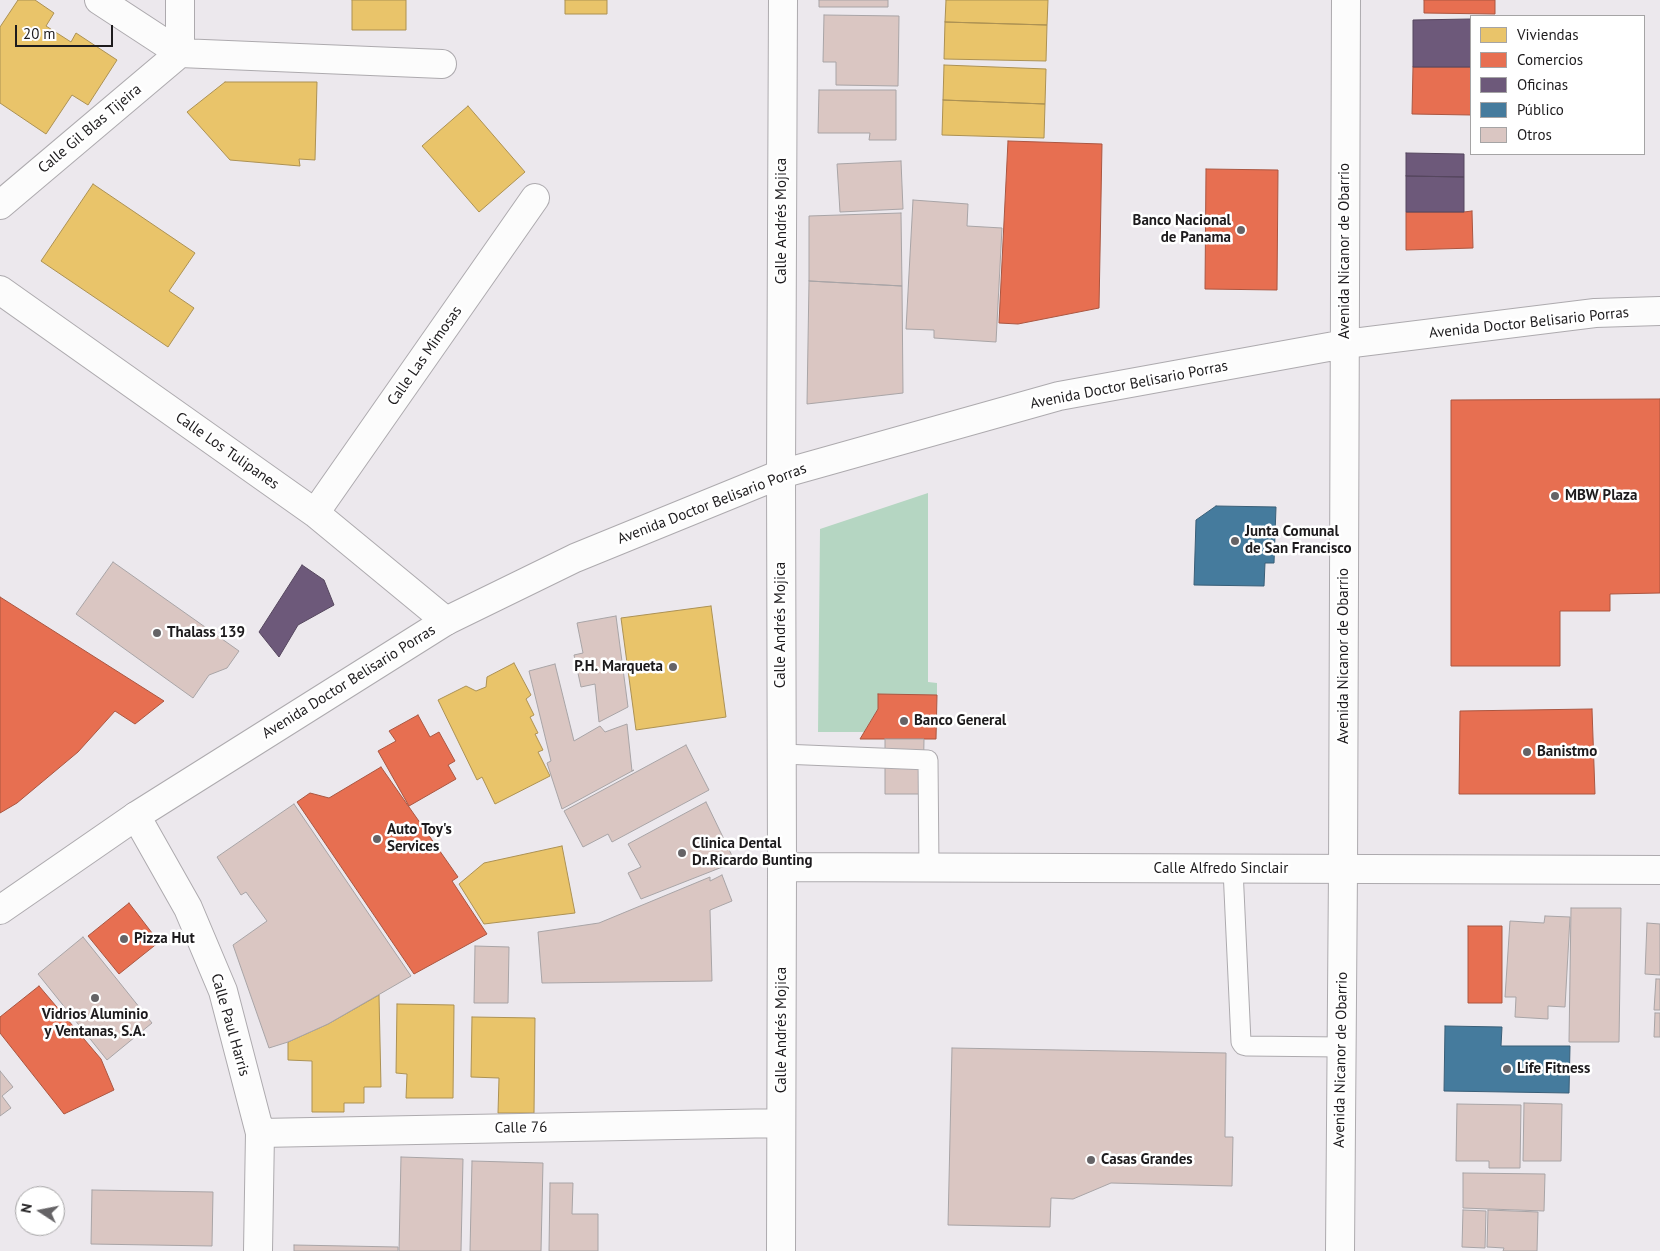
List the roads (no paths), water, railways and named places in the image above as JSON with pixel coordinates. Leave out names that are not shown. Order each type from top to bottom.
[{"type":"street","points":[[99,0],[180,52],[442,64]]},
{"type":"street","points":[[180,0],[180,52]]},
{"type":"street","name":"Calle Andrés Mojica","points":[[781,1251],[783,0]]},
{"type":"street","name":"Avenida Nicanor de Obarrio","points":[[1340,1251],[1346,0]]},
{"type":"street","name":"Calle Gil Blas Tijeira","points":[[0,205],[180,52]]},
{"type":"street","name":"Calle Las Mimosas","points":[[315,513],[535,198]]},
{"type":"street","name":"Calle Los Tulipanes","points":[[0,290],[315,513],[446,621]]},
{"type":"street","name":"Avenida Doctor Belisario Porras","points":[[0,910],[136,816],[446,621],[575,558],[781,474],[1059,396],[1345,344],[1595,314],[1660,311]]},
{"type":"street","name":"Calle Paul Harris","points":[[136,816],[188,908],[223,991],[260,1133],[258,1251]]},
{"type":"street","name":"Calle Alfredo Sinclair","points":[[782,867],[1660,870]]},
{"type":"street","name":"Calle 76","points":[[260,1133],[781,1123]]},
{"type":"lane","points":[[782,754],[928,760],[929,868]]},
{"type":"lane","points":[[1233,870],[1240,1042],[1247,1046],[1341,1047]]},
{"type":"place","name":"Banco Nacional de Panama","points":[[1241,230]]},
{"type":"place","name":"MBW Plaza","points":[[1555,496]]},
{"type":"place","name":"Junta Comunal de San Francisco","points":[[1235,541]]},
{"type":"place","name":"Thalass 139","points":[[157,633]]},
{"type":"place","name":"P.H. Marqueta","points":[[673,667]]},
{"type":"place","name":"Banco General","points":[[904,721]]},
{"type":"place","name":"Banistmo","points":[[1527,752]]},
{"type":"place","name":"Auto Toy's Services","points":[[377,839]]},
{"type":"place","name":"Clinica Dental Dr.Ricardo Bunting","points":[[682,853]]},
{"type":"place","name":"Pizza Hut","points":[[124,939]]},
{"type":"place","name":"Vidrios Aluminio y Ventanas, S.A.","points":[[95,998]]},
{"type":"place","name":"Life Fitness","points":[[1507,1069]]},
{"type":"place","name":"Casas Grandes","points":[[1091,1160]]}]
